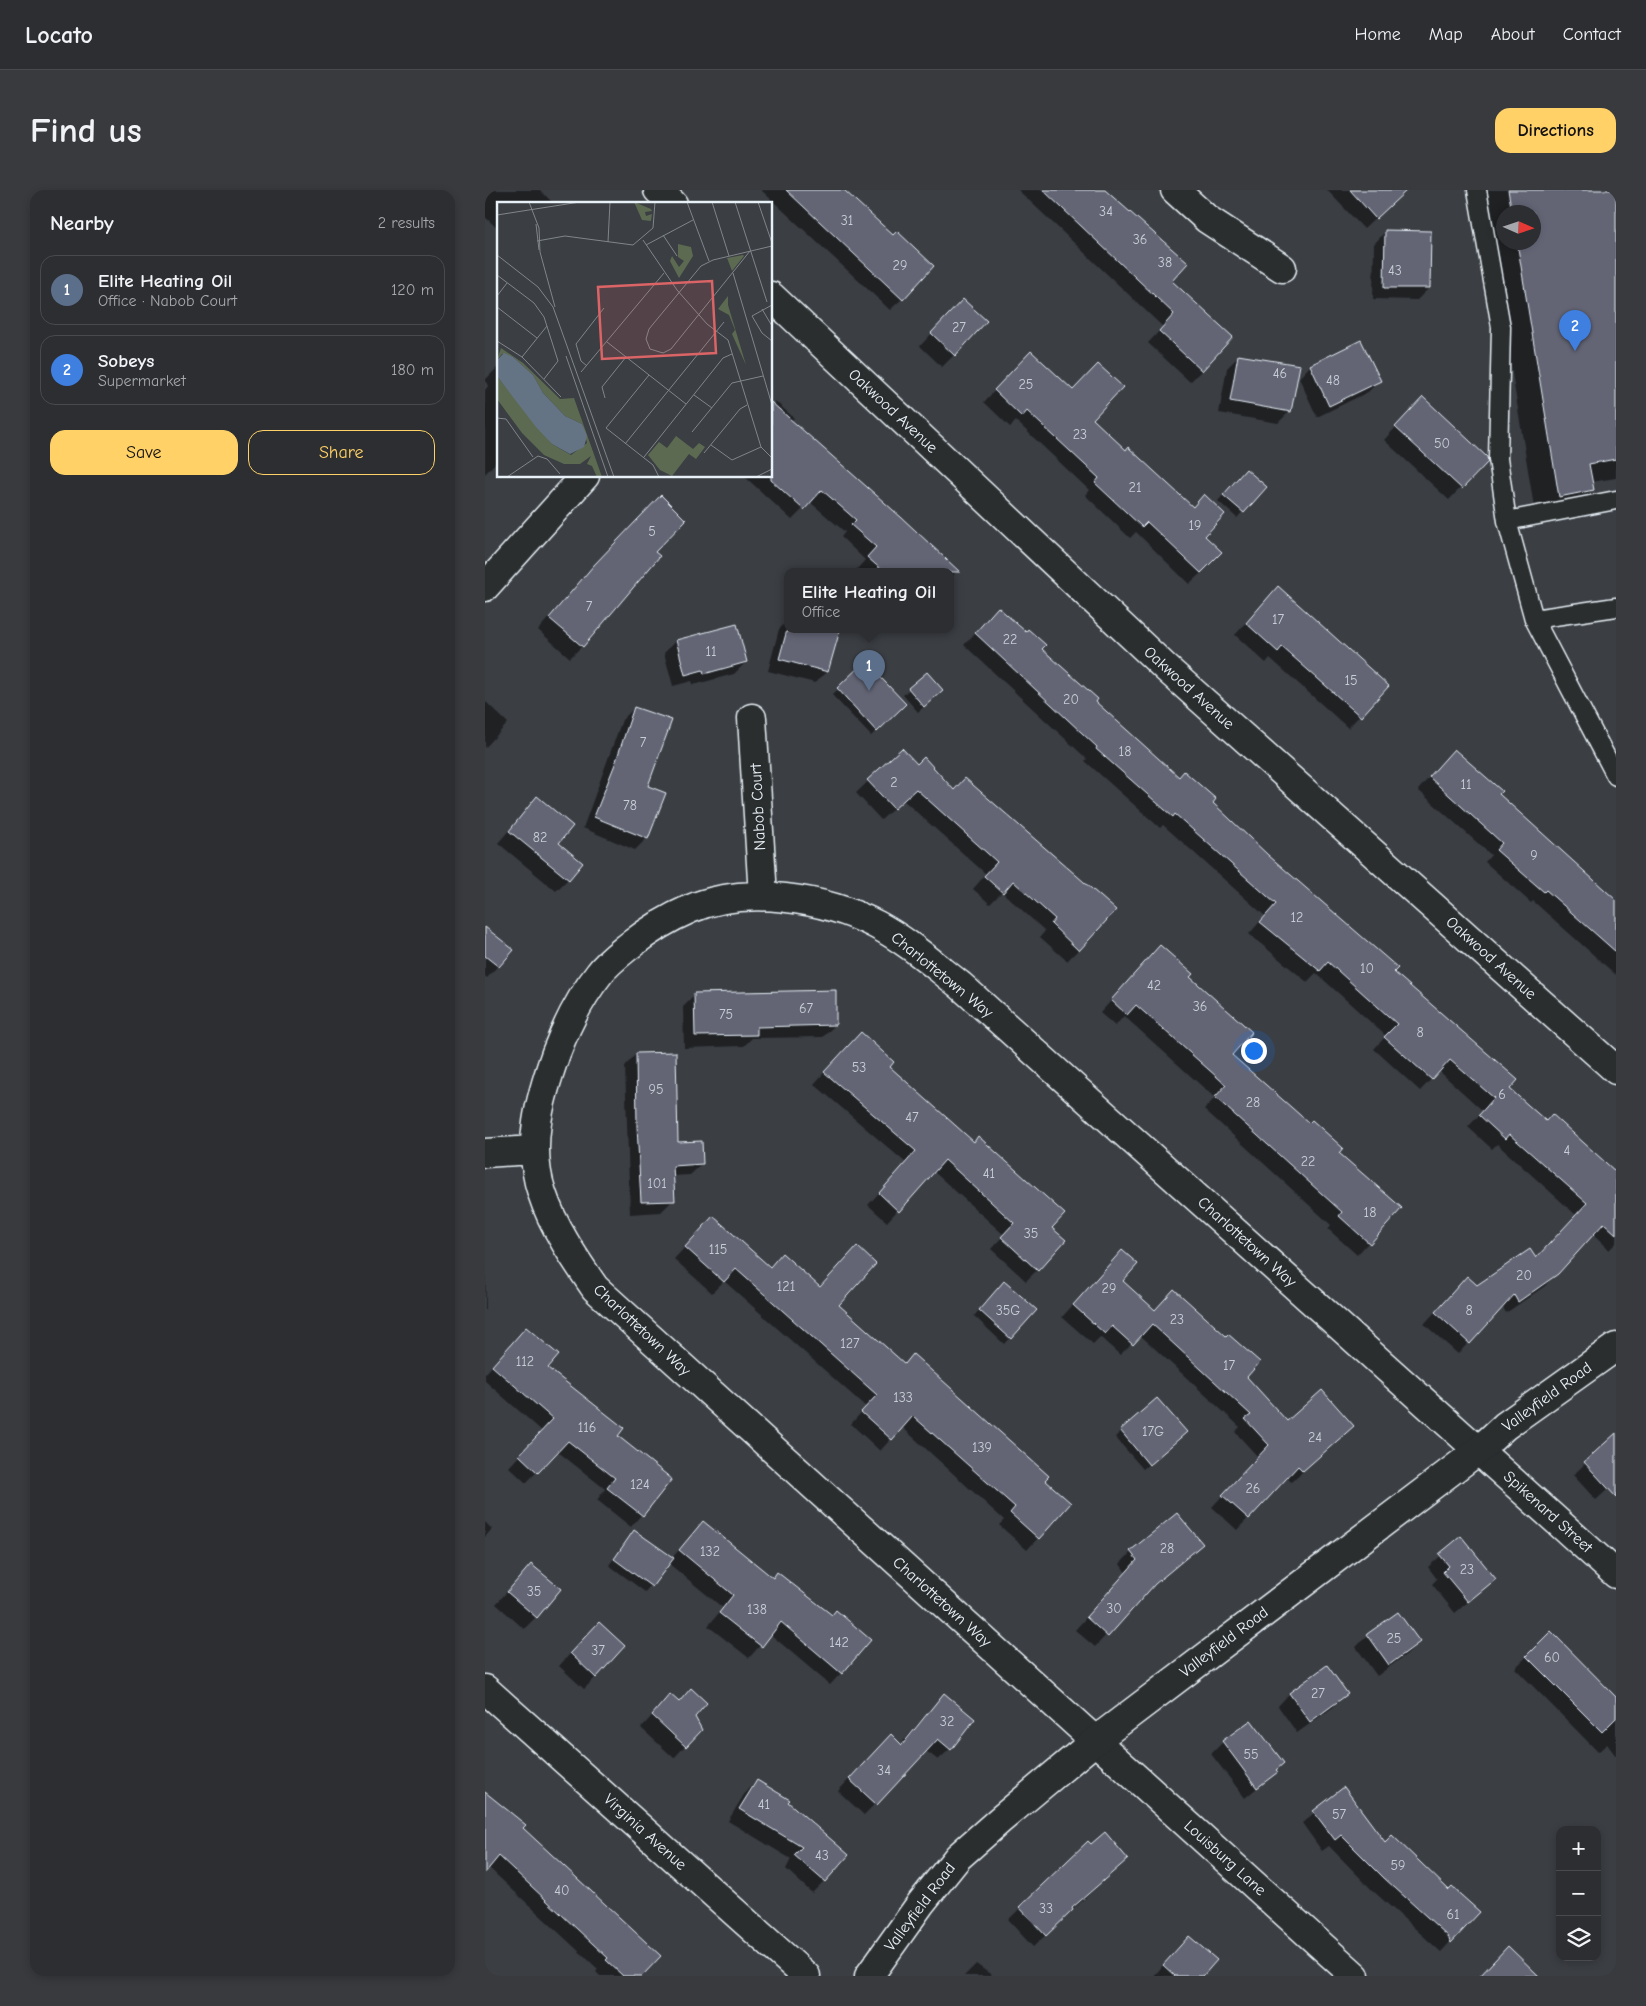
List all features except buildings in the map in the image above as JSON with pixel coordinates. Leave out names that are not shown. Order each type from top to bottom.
[{"type":"street","points":[[658,190],[671,202]]},
{"type":"street","points":[[1175,190],[1207,219],[1282,268]]},
{"type":"street","name":"Oakwood Avenue","points":[[773,298],[1166,668],[1616,1070]]},
{"type":"street","points":[[488,577],[583,478]]},
{"type":"street","name":"Nabob Court","points":[[752,718],[763,896]]},
{"type":"street","name":"Charlottetown Way","points":[[1096,1740],[595,1288],[569,1250],[541,1192],[533,1150],[538,1110],[563,1035],[577,1006],[599,973],[647,932],[691,908],[721,900],[763,896],[797,899],[840,909],[877,925],[914,948],[967,992],[1479,1450]]},
{"type":"street","points":[[485,1153],[533,1150]]},
{"type":"street","name":"Valleyfield Road","points":[[869,1976],[921,1903],[957,1857],[1096,1740],[1479,1450],[1505,1426],[1616,1347]]},
{"type":"street","name":"Spikenard Street","points":[[1479,1450],[1616,1574]]},
{"type":"street","name":"Virginia Avenue","points":[[485,1689],[806,1976]]},
{"type":"street","name":"Louisburg Lane","points":[[1096,1740],[1355,1976]]},
{"type":"lane","points":[[1477,190],[1501,328],[1498,459],[1507,521],[1535,619],[1616,776]]},
{"type":"lane","points":[[1507,521],[1616,500]]},
{"type":"lane","points":[[1535,619],[1616,607]]},
{"type":"place","name":"Sobeys","points":[[1575,351]]},
{"type":"place","name":"Elite Heating Oil","points":[[869,691]]}]
